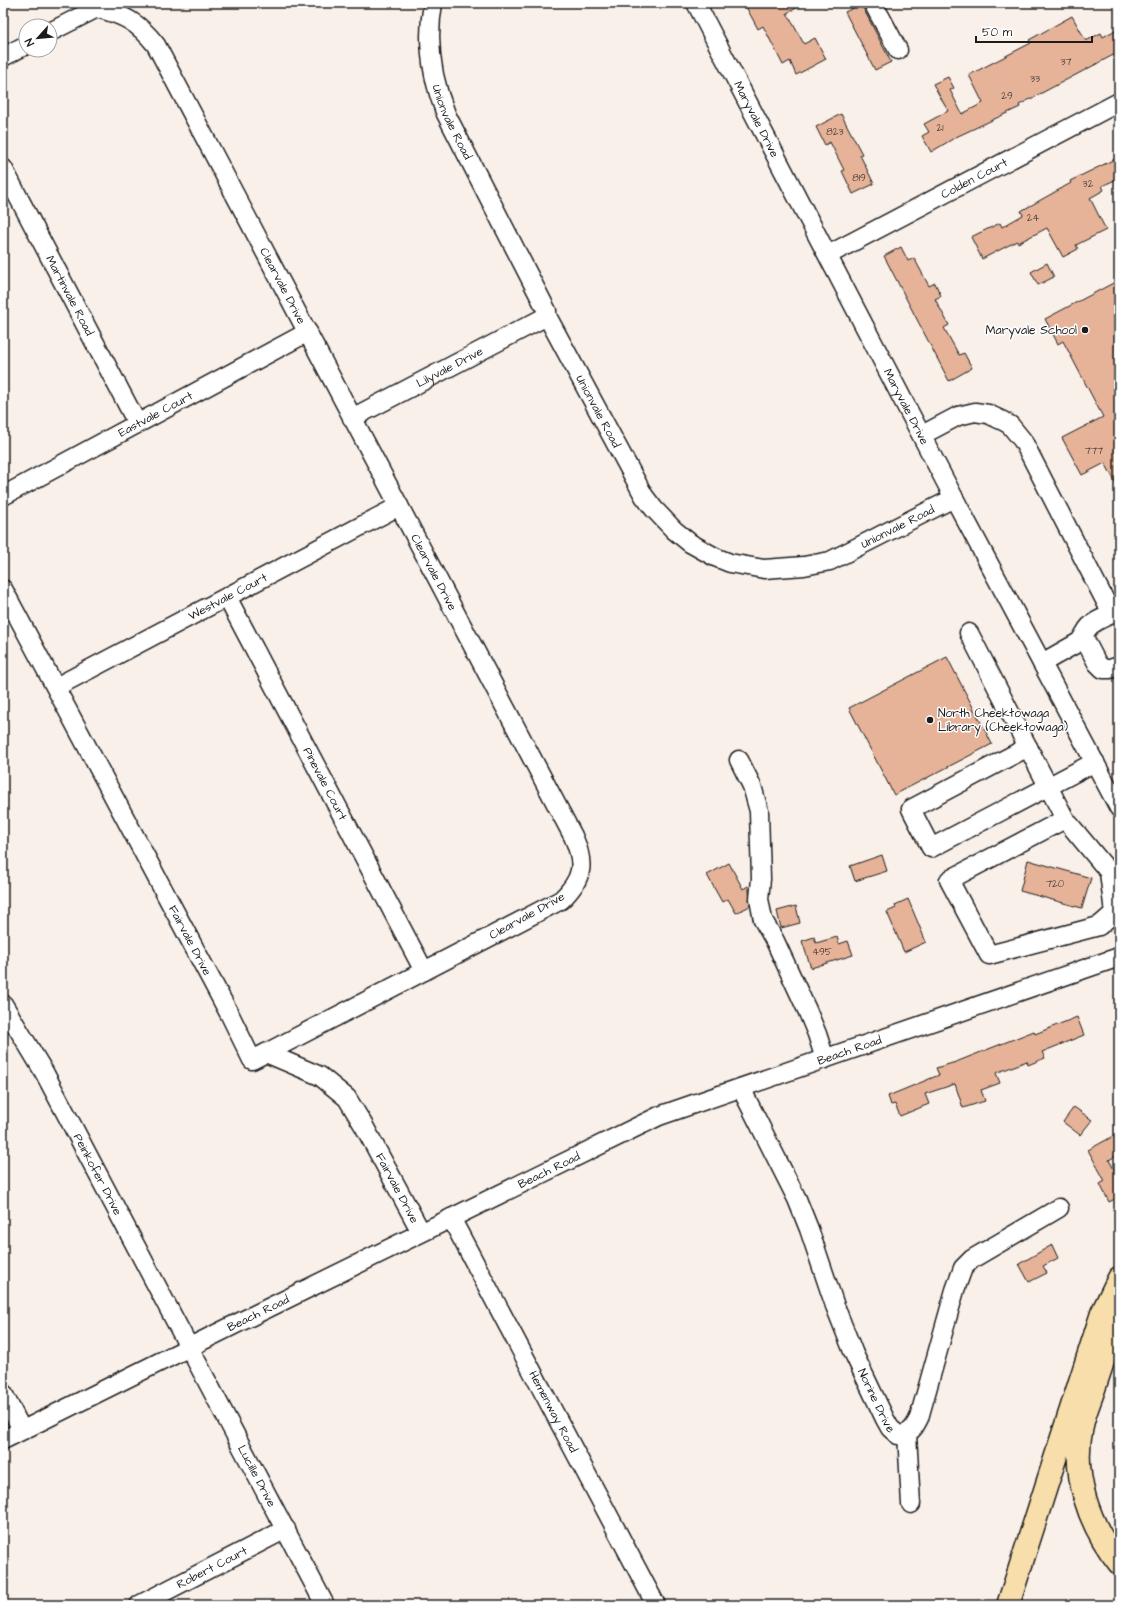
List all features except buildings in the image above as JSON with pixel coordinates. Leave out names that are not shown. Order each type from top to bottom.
[{"type":"highway","points":[[1008,1605],[1102,1313],[1119,1278]]},
{"type":"highway","points":[[1119,1313],[1081,1427],[1078,1459],[1080,1479],[1085,1500],[1097,1530],[1119,1563]]},
{"type":"street","name":"Unionvale Road","points":[[433,3],[430,19],[429,43],[431,67],[437,91],[446,114],[547,311],[547,316],[644,496],[674,530],[690,543],[715,557],[730,563],[764,569],[821,563],[830,561],[954,498]]},
{"type":"street","name":"Maryvale Drive","points":[[696,3],[954,498],[1119,808]]},
{"type":"street","points":[[873,3],[898,50]]},
{"type":"street","name":"Clearvale Drive","points":[[77,10],[97,8],[116,13],[132,20],[145,31],[156,45],[573,836],[582,858],[581,869],[575,883],[570,891],[561,900],[266,1053]]},
{"type":"street","points":[[58,25],[77,10]]},
{"type":"street","points":[[3,57],[18,49]]},
{"type":"street","name":"Colden Court","points":[[828,255],[1119,102]]},
{"type":"street","name":"Martinvale Road","points":[[3,168],[137,423]]},
{"type":"street","name":"Lilyvale Drive","points":[[352,418],[547,316]]},
{"type":"street","name":"Eastvale Court","points":[[3,496],[308,332]]},
{"type":"street","points":[[922,436],[958,416],[975,412],[988,414],[1010,425],[1023,441],[1116,612],[1090,626],[1085,632],[1084,638],[1097,663],[1103,669],[1110,669],[1119,666]]},
{"type":"street","name":"Westvale Court","points":[[56,687],[399,506]]},
{"type":"street","name":"Fairvale Drive","points":[[5,596],[56,687],[230,1015],[252,1060],[266,1053],[320,1076],[347,1098],[364,1126],[421,1232]]},
{"type":"street","name":"Pinevale Court","points":[[227,597],[424,971]]},
{"type":"street","points":[[969,633],[1065,819],[1114,870],[1114,913],[1099,926],[989,955],[949,880],[1065,819]]},
{"type":"street","points":[[1042,662],[1084,638]]},
{"type":"street","points":[[1028,747],[911,808],[931,848],[1095,762]]},
{"type":"street","points":[[739,760],[752,786],[759,811],[761,880],[759,900],[763,920],[775,941],[807,1010],[817,1034],[824,1059]]},
{"type":"street","name":"Beach Road","points":[[3,1440],[421,1232],[659,1116],[1119,957]]},
{"type":"street","name":"Peinkofer Drive","points":[[3,1004],[44,1072],[189,1347]]},
{"type":"street","name":"Norine Drive","points":[[741,1088],[797,1199],[809,1229],[835,1306],[854,1354],[885,1420],[890,1428],[898,1435],[907,1434],[914,1429],[919,1418],[963,1268],[972,1259],[1059,1208]]},
{"type":"street","name":"Hemenway Road","points":[[451,1218],[656,1605]]},
{"type":"street","name":"Lucille Drive","points":[[189,1347],[325,1605]]},
{"type":"street","points":[[3,1393],[22,1430]]},
{"type":"street","points":[[907,1434],[911,1504]]},
{"type":"street","name":"Robert Court","points":[[139,1605],[286,1529]]},
{"type":"place","name":"Maryvale School","points":[[1085,330]]},
{"type":"place","name":"North Cheektowaga Library (Cheektowaga)","points":[[930,720]]}]
